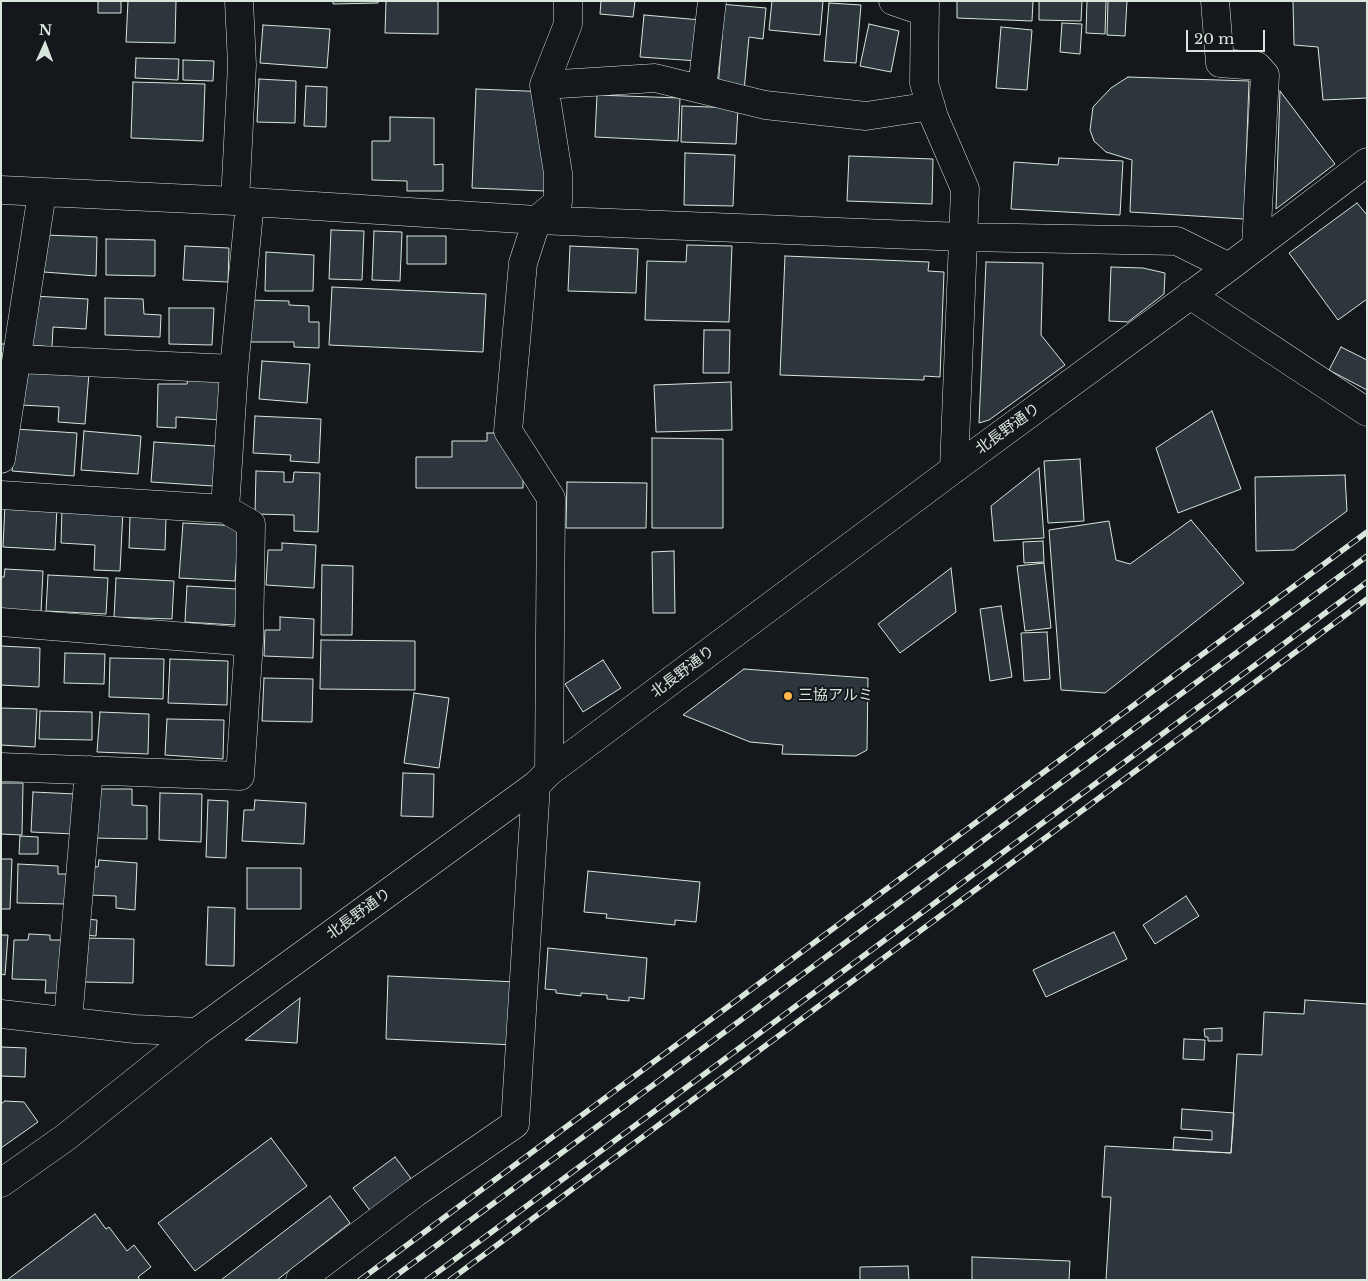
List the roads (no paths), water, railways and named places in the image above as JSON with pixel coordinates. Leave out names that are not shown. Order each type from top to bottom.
[{"type":"street","points":[[225,509],[243,202],[242,65],[239,1]]},
{"type":"street","points":[[300,1280],[416,1193],[515,1124],[542,778],[551,498],[508,432],[523,263],[537,220],[558,202],[558,173],[544,85],[568,24],[568,1]]},
{"type":"street","points":[[702,89],[712,1]]},
{"type":"street","points":[[893,1],[925,7],[924,83],[931,106],[964,189],[954,469]]},
{"type":"street","points":[[1214,1],[1220,63],[1257,66],[1265,75],[1256,246]]},
{"type":"street","points":[[544,85],[656,78],[765,105],[866,116],[931,106]]},
{"type":"street","name":"北長野通り","points":[[1,1183],[66,1137],[197,1032],[542,778],[954,469],[1229,267],[1367,162]]},
{"type":"street","points":[[1,190],[243,202],[537,220],[963,237],[1177,241],[1229,267]]},
{"type":"street","points":[[1,459],[17,359],[13,314],[42,193]]},
{"type":"street","points":[[1190,295],[1367,412]]},
{"type":"street","points":[[17,359],[234,369]]},
{"type":"street","points":[[1,495],[225,509],[251,524],[249,642],[240,776],[1,767]]},
{"type":"street","points":[[1,622],[249,642]]},
{"type":"street","points":[[68,1021],[89,770]]},
{"type":"street","points":[[1,1014],[135,1029],[197,1032]]},
{"type":"railway","points":[[360,1280],[1367,532]]},
{"type":"railway","points":[[390,1280],[1367,556]]},
{"type":"railway","points":[[427,1280],[1367,582]]},
{"type":"railway","points":[[450,1280],[1367,599]]},
{"type":"place","name":"三協アルミ","points":[[788,696]]}]
